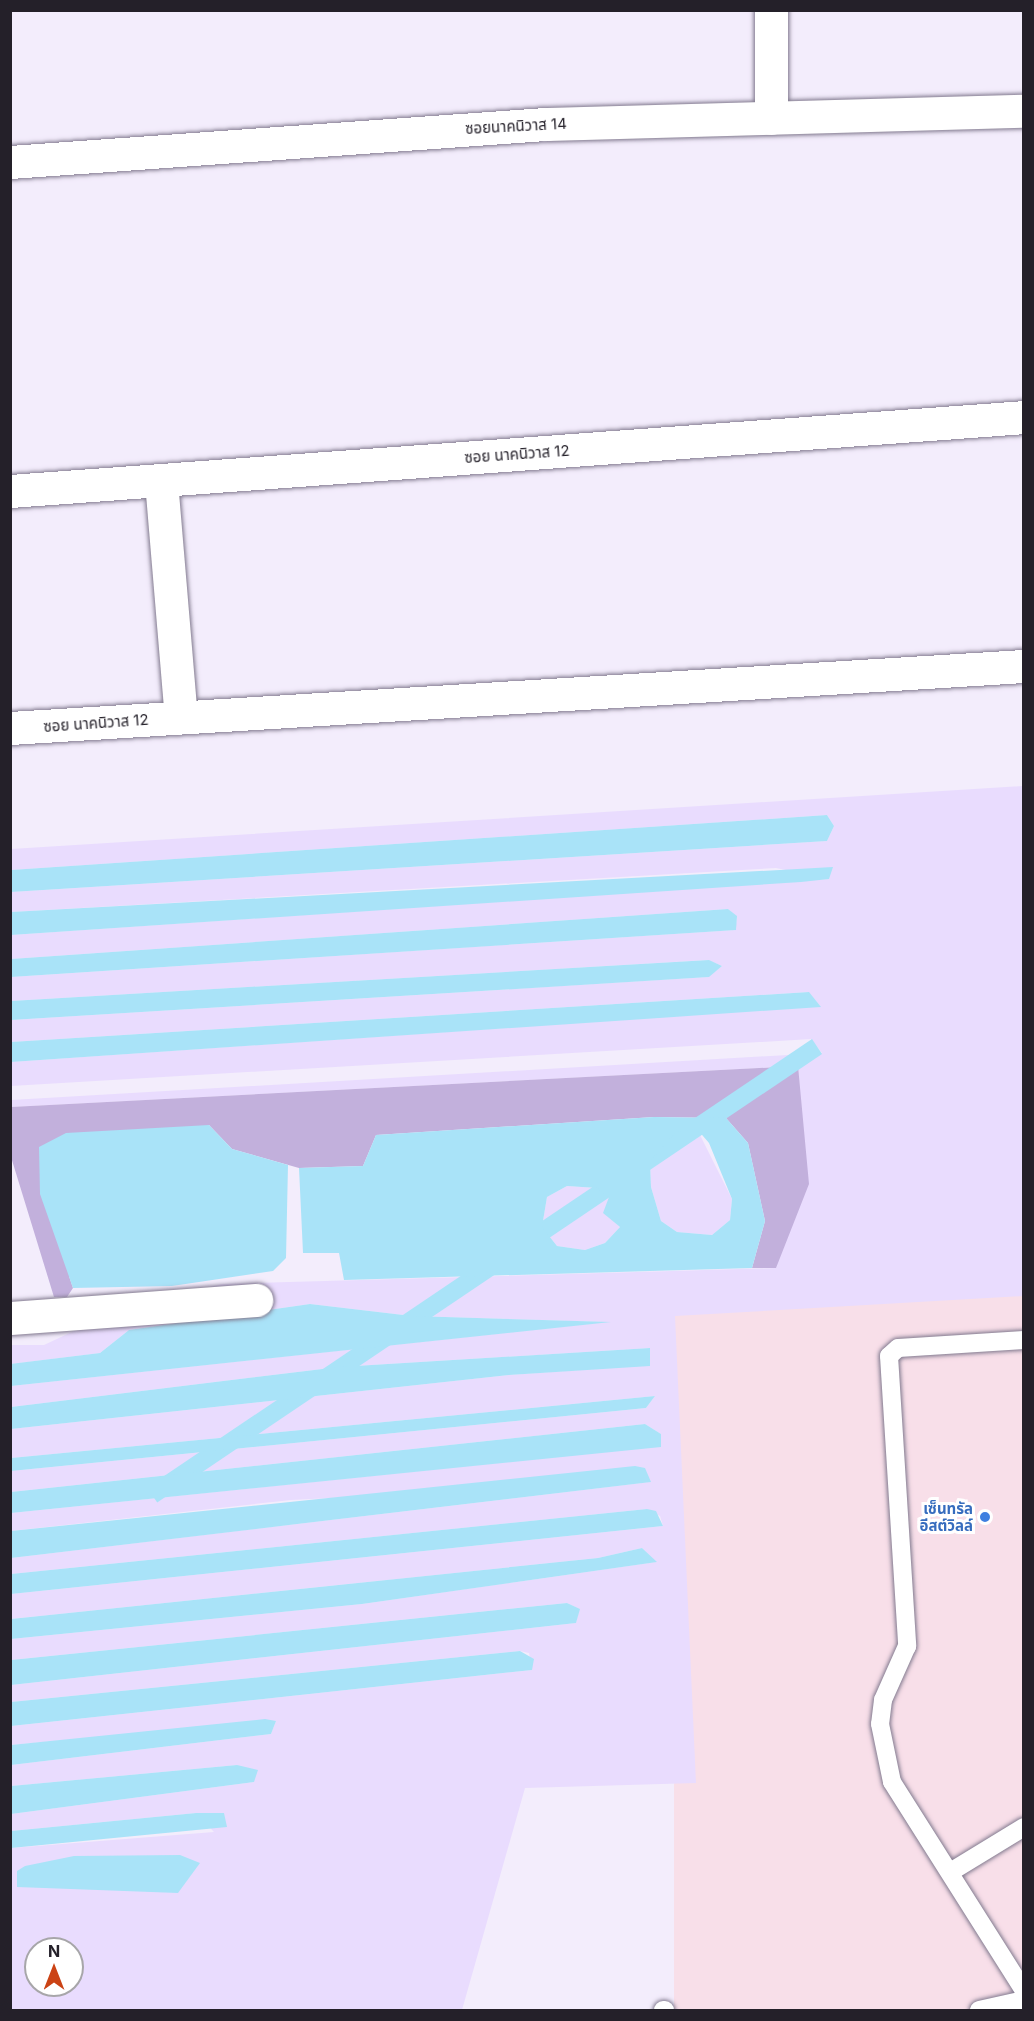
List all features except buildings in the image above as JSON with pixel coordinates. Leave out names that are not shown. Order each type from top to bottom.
[{"type":"street","points":[[771,10],[771,118]]},
{"type":"street","name":"ซอยนาคนิวาส 14","points":[[10,162],[546,124],[1023,111]]},
{"type":"street","name":"ซอย นาคนิวาส 12","points":[[10,490],[161,481],[1023,417]]},
{"type":"street","points":[[161,481],[182,717]]},
{"type":"street","name":"ซอย นาคนิวาส 12","points":[[10,728],[1023,666]]},
{"type":"street","points":[[10,1318],[256,1300]]},
{"type":"lane","points":[[1023,1340],[898,1348],[889,1356],[907,1646],[883,1700],[882,1750],[892,1782],[938,1848],[1023,1991]]},
{"type":"lane","points":[[952,1871],[1023,1827]]},
{"type":"lane","points":[[979,2010],[1023,2000]]},
{"type":"shaded area","points":[[1023,786],[1023,1296],[675,1316],[696,1783],[525,1788],[462,2010],[11,2010],[11,1848],[214,1832],[196,1813],[11,1831],[11,1814],[254,1782],[237,1765],[11,1786],[11,1765],[271,1734],[276,1721],[11,1745],[11,1726],[532,1670],[529,1653],[520,1651],[11,1702],[11,1685],[576,1623],[579,1609],[567,1603],[11,1660],[11,1639],[362,1604],[656,1562],[642,1548],[598,1558],[11,1619],[11,1594],[663,1526],[660,1516],[647,1509],[11,1574],[11,1558],[650,1482],[291,1500],[11,1531],[11,1513],[661,1446],[661,1434],[645,1424],[11,1492],[11,1471],[646,1408],[655,1396],[11,1458],[11,1429],[509,1375],[650,1365],[650,1348],[339,1367],[11,1407],[11,1386],[605,1322],[412,1316],[310,1304],[129,1330],[100,1353],[11,1364],[11,1345],[44,1345],[123,1308],[222,1284],[776,1268],[798,1066],[11,1107],[11,1100],[822,1053],[811,1039],[11,1086],[11,1062],[820,1006],[808,992],[11,1042],[11,1020],[708,977],[722,966],[708,960],[11,1001],[11,977],[735,930],[737,917],[728,909],[11,959],[11,935],[828,879],[776,868],[11,912],[11,892],[827,841],[834,826],[827,815],[11,870],[11,849]]},
{"type":"shaded area","points":[[798,1066],[809,1184],[776,1268],[752,1268],[765,1221],[748,1143],[726,1118],[654,1117],[376,1135],[363,1166],[299,1168],[232,1149],[209,1125],[69,1276],[73,1288],[67,1297],[54,1297],[11,1157],[11,1107]]},
{"type":"shaded area","points":[[697,1129],[732,1199],[730,1220],[712,1235],[677,1232],[661,1221],[651,1187],[650,1161],[676,1132]]},
{"type":"shaded area","points":[[567,1186],[597,1188],[610,1197],[604,1213],[620,1227],[605,1243],[585,1250],[557,1246],[542,1227],[547,1197]]},
{"type":"shaded area","points":[[674,1296],[1023,1296],[1023,2010],[674,2010]]},
{"type":"water","points":[[827,815],[834,826],[827,841],[11,892],[11,870]]},
{"type":"water","points":[[833,867],[829,879],[801,882],[11,935],[11,912]]},
{"type":"water","points":[[728,909],[737,916],[736,930],[11,977],[11,959]]},
{"type":"water","points":[[709,960],[722,966],[709,977],[11,1020],[11,1001]]},
{"type":"water","points":[[809,992],[821,1007],[11,1062],[11,1042]]},
{"type":"water","points":[[812,1039],[822,1054],[157,1502],[147,1487]]},
{"type":"water","points":[[654,1117],[726,1118],[748,1143],[765,1221],[752,1268],[344,1280],[339,1253],[303,1253],[299,1168],[363,1166],[376,1135]],"holes":[[[697,1129],[709,1143],[732,1199],[730,1220],[712,1235],[677,1232],[661,1221],[651,1187],[650,1161],[676,1132]],[[567,1186],[597,1188],[609,1197],[603,1213],[620,1227],[605,1243],[585,1250],[557,1246],[542,1227],[547,1197]]]},
{"type":"water","points":[[209,1125],[232,1149],[288,1165],[286,1258],[273,1271],[172,1286],[73,1288],[40,1194],[39,1147],[66,1133]]},
{"type":"water","points":[[310,1304],[412,1316],[611,1322],[11,1386],[10,1364],[100,1353],[129,1330]]},
{"type":"water","points":[[650,1348],[650,1366],[509,1375],[11,1429],[11,1407],[339,1367]]},
{"type":"water","points":[[655,1396],[646,1408],[11,1471],[11,1458]]},
{"type":"water","points":[[645,1424],[661,1434],[661,1447],[11,1513],[11,1492]]},
{"type":"water","points":[[635,1466],[645,1468],[651,1482],[11,1558],[11,1531]]},
{"type":"water","points":[[647,1509],[656,1511],[663,1526],[11,1594],[11,1574]]},
{"type":"water","points":[[642,1548],[657,1562],[362,1604],[11,1639],[11,1619],[598,1558]]},
{"type":"water","points":[[567,1603],[580,1609],[576,1623],[11,1685],[11,1660]]},
{"type":"water","points":[[520,1651],[534,1659],[532,1670],[11,1726],[11,1702]]},
{"type":"water","points":[[265,1719],[276,1721],[271,1734],[11,1765],[11,1745]]},
{"type":"water","points":[[237,1765],[258,1770],[254,1782],[11,1814],[11,1786]]},
{"type":"water","points":[[196,1813],[224,1813],[227,1827],[11,1848],[11,1831]]},
{"type":"water","points":[[180,1855],[200,1863],[178,1893],[17,1887],[17,1871],[25,1866],[74,1856]]},
{"type":"place","name":"เซ็นทรัล อีสต์วิลล์","points":[[985,1517]]}]
